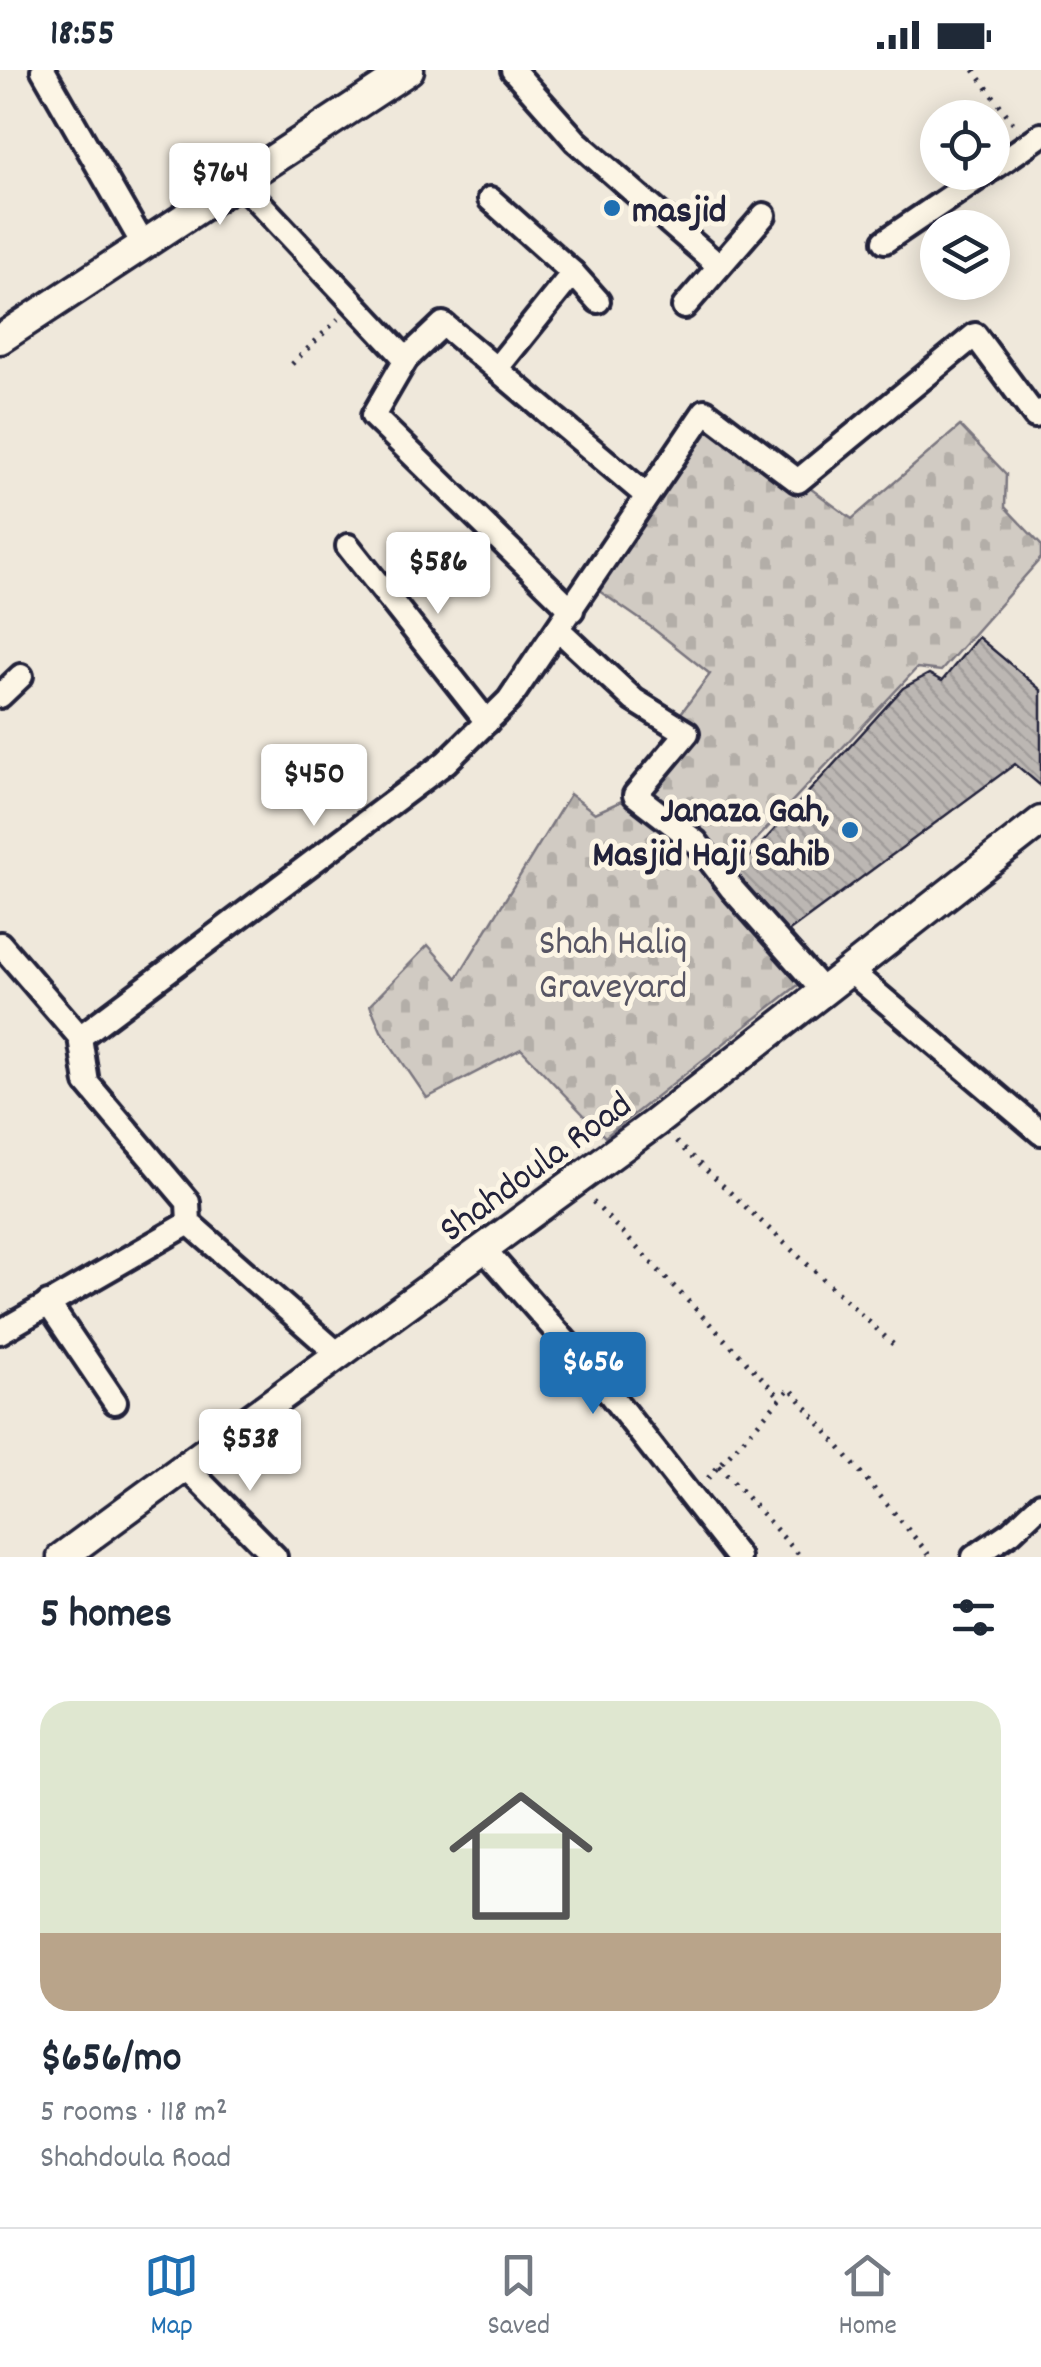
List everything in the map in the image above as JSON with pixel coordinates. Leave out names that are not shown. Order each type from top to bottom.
[{"type":"street","points":[[43,70],[143,244]]},
{"type":"street","points":[[0,339],[410,70]]},
{"type":"street","points":[[512,70],[576,142],[719,266]]},
{"type":"street","points":[[1010,157],[1035,140]]},
{"type":"street","points":[[239,181],[406,358]]},
{"type":"street","points":[[885,241],[962,190]]},
{"type":"street","points":[[490,199],[573,273],[598,301]]},
{"type":"street","points":[[684,306],[764,215]]},
{"type":"street","points":[[496,368],[573,273]]},
{"type":"street","points":[[572,610],[373,416],[406,358],[443,324],[647,496]]},
{"type":"street","points":[[80,1037],[446,762],[487,722],[559,630],[705,411],[798,482],[975,335],[1035,416],[1041,411]]},
{"type":"street","points":[[348,546],[487,722]]},
{"type":"street","points":[[559,630],[634,700],[687,733],[636,795],[696,842],[732,889],[824,992]]},
{"type":"street","points":[[0,696],[20,676]]},
{"type":"street","name":"Shahdoula Road","points":[[63,1557],[655,1123],[1041,821]]},
{"type":"street","points":[[0,944],[80,1037],[87,1082],[188,1202],[189,1223],[338,1354]]},
{"type":"street","points":[[850,971],[1041,1134]]},
{"type":"street","points":[[0,1332],[189,1223]]},
{"type":"street","points":[[483,1248],[595,1376],[738,1557]]},
{"type":"street","points":[[48,1303],[116,1402]]},
{"type":"street","points":[[188,1468],[275,1557]]},
{"type":"street","points":[[974,1557],[1011,1532],[1041,1504]]},
{"type":"path","points":[[974,70],[1035,140]]},
{"type":"path","points":[[292,364],[354,303]]},
{"type":"path","points":[[655,1123],[896,1346]]},
{"type":"path","points":[[574,1182],[780,1398]]},
{"type":"path","points":[[690,1498],[790,1388],[931,1557]]},
{"type":"path","points":[[718,1466],[801,1557]]},
{"type":"green space","name":"Shah Haliq Graveyard","points":[[705,411],[852,519],[960,426],[1006,474],[1005,507],[1041,545],[1041,558],[941,671],[917,668],[713,886],[802,982],[605,1137],[521,1049],[427,1098],[381,1031],[370,1005],[428,945],[457,978],[570,794],[595,813],[635,795],[687,734],[673,724],[710,674],[589,584]]},
{"type":"building","name":"Janaza Gah, Masjid Haji Sahib","points":[[978,637],[1041,690],[1041,786],[1015,764],[784,935],[734,874],[903,688],[929,674],[942,681]]},
{"type":"place","name":"masjid","points":[[612,208]]},
{"type":"place","name":"Janaza Gah, Masjid Haji Sahib","points":[[850,830]]}]
